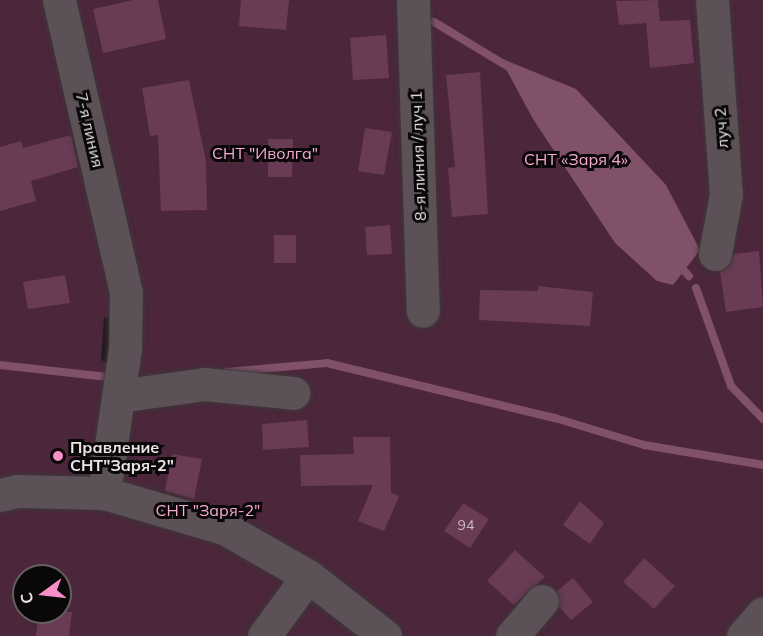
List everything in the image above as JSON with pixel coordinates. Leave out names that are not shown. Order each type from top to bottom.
[{"type":"street","name":"7-я линия","points":[[59,0],[126,292],[120,385],[104,493]]},
{"type":"street","name":"8-я линия / луч 1","points":[[413,0],[423,311]]},
{"type":"street","name":"луч 2","points":[[712,0],[726,194],[715,254]]},
{"type":"street","points":[[120,385],[204,384],[294,393]]},
{"type":"street","points":[[0,495],[18,491],[104,493],[224,528],[308,576],[385,636]]},
{"type":"street","points":[[264,636],[308,576]]},
{"type":"street","points":[[512,636],[542,601]]},
{"type":"street","points":[[743,636],[763,613]]},
{"type":"green space","points":[[0,0],[763,0],[763,636],[0,636]],"holes":[[[126,315],[122,370],[101,360],[104,318]]]},
{"type":"shaded area","points":[[500,58],[576,89],[666,185],[700,250],[673,285],[657,281],[615,243],[533,119]]},
{"type":"building","points":[[133,0],[158,0],[166,39],[103,53],[93,9]]},
{"type":"building","points":[[241,0],[289,0],[286,30],[239,26]]},
{"type":"building","points":[[658,0],[660,21],[690,20],[694,63],[650,68],[646,23],[619,25],[616,1]]},
{"type":"building","points":[[386,35],[389,78],[353,80],[350,38]]},
{"type":"building","points":[[480,72],[488,214],[452,217],[448,168],[455,167],[446,75]]},
{"type":"building","points":[[189,80],[206,161],[207,210],[161,211],[158,135],[150,136],[142,88]]},
{"type":"building","points":[[365,128],[392,132],[384,175],[358,171]]},
{"type":"building","points":[[71,135],[78,167],[31,181],[36,201],[0,211],[0,147],[21,141],[23,148]]},
{"type":"building","points":[[268,139],[293,139],[292,177],[268,177]]},
{"type":"building","points":[[390,225],[392,254],[367,255],[365,227]]},
{"type":"building","points":[[274,235],[296,235],[296,263],[274,263]]},
{"type":"building","points":[[759,251],[763,307],[726,312],[720,272],[734,254]]},
{"type":"building","points":[[65,275],[70,303],[28,309],[23,282]]},
{"type":"building","points":[[538,286],[593,292],[590,326],[479,320],[480,290],[538,291]]},
{"type":"building","points":[[307,420],[309,447],[263,450],[262,424]]},
{"type":"building","points":[[353,437],[390,437],[391,493],[399,496],[384,531],[358,521],[373,485],[301,486],[300,455],[354,454]]},
{"type":"building","points":[[172,454],[202,459],[194,499],[165,491]]},
{"type":"building","points":[[580,501],[604,523],[590,544],[563,525]]},
{"type":"building","points":[[463,503],[489,519],[470,548],[444,531]]},
{"type":"building","points":[[515,550],[545,577],[514,605],[487,581]]},
{"type":"building","points":[[644,558],[675,586],[654,609],[623,582]]},
{"type":"building","points":[[573,578],[593,602],[571,620],[559,607],[557,591]]},
{"type":"building","points":[[38,624],[70,624],[69,636],[36,636]]},
{"type":"waterway","points":[[434,22],[507,66]]},
{"type":"waterway","points":[[679,265],[689,276]]},
{"type":"waterway","points":[[696,288],[731,386],[763,419]]},
{"type":"waterway","points":[[227,372],[327,363],[555,418],[644,445],[763,465]]},
{"type":"waterway","points":[[0,365],[116,378]]},
{"type":"place","name":"Правление СНТ\"Заря-2\"","points":[[58,456]]},
{"type":"park label","name":"СНТ \"Иволга\"","points":[[265,153]]},
{"type":"park label","name":"СНТ «Заря 4»","points":[[576,159]]},
{"type":"park label","name":"СНТ \"Заря-2\"","points":[[208,510]]}]
